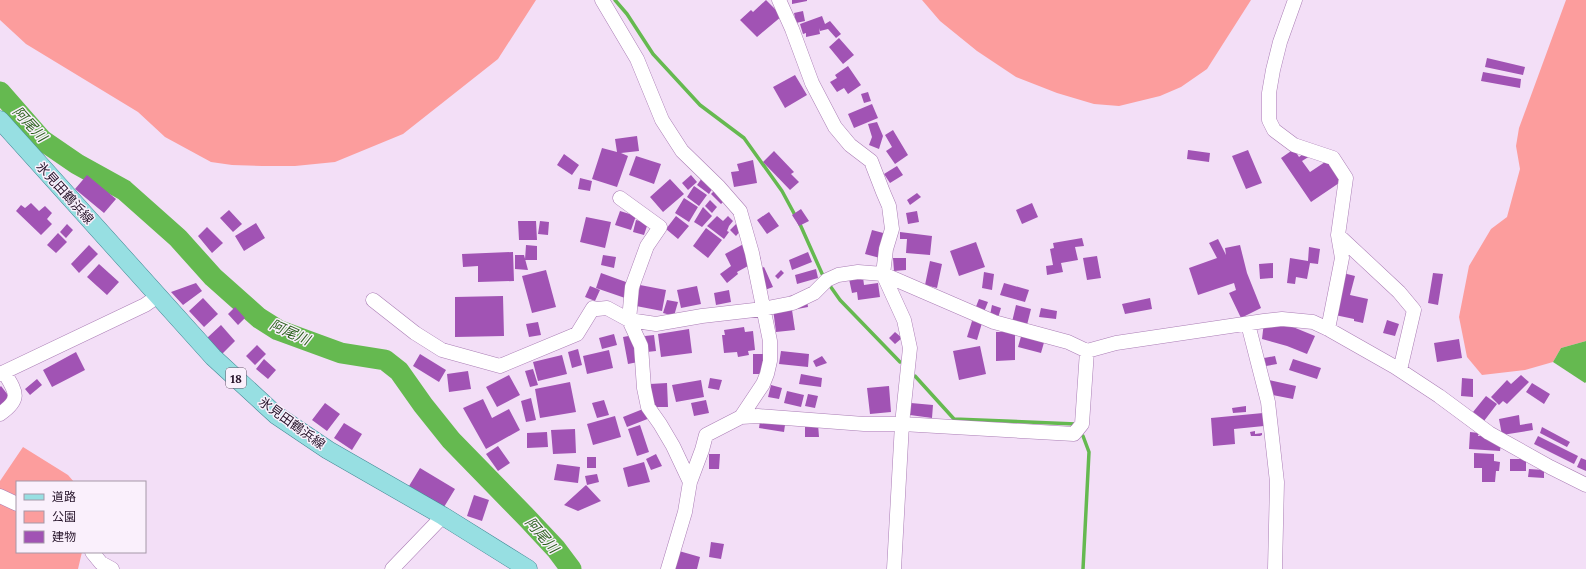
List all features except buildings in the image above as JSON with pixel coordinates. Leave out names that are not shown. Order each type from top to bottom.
[{"type":"main road","name":"氷見田鶴浜線","points":[[0,120],[212,357],[276,415],[328,450],[442,516],[528,569]]},
{"type":"street","points":[[602,0],[637,59],[662,120],[678,145],[740,211],[752,253],[770,341],[770,361],[767,374],[763,384],[741,417]]},
{"type":"street","points":[[779,0],[792,29],[812,83],[835,127],[850,145],[872,161],[883,192],[890,206],[892,229],[886,249],[883,274],[904,320],[910,348],[902,424],[894,569]]},
{"type":"street","points":[[1295,0],[1280,42],[1273,70],[1268,120],[1274,130],[1294,145],[1332,158],[1346,178],[1338,235],[1342,258],[1328,329]]},
{"type":"street","points":[[620,198],[660,227],[647,246],[632,287],[629,320],[641,346],[644,388],[648,407],[673,446],[690,482]]},
{"type":"street","points":[[1338,235],[1399,292],[1414,310],[1400,370]]},
{"type":"street","points":[[373,300],[415,333],[442,350],[500,366],[577,334],[593,308],[607,308],[629,320],[656,324],[702,316],[763,309],[793,302],[814,293],[827,280],[838,275],[858,272],[883,274],[994,322],[1068,342],[1087,351],[1116,343],[1282,319],[1313,322],[1400,370],[1439,396],[1489,433],[1586,485]]},
{"type":"street","points":[[0,414],[11,406],[15,397],[13,387],[2,373],[145,304],[158,296]]},
{"type":"street","points":[[1248,324],[1268,402],[1277,482],[1275,569]]},
{"type":"street","points":[[668,569],[685,512],[690,482],[706,435],[741,417],[758,416],[864,424],[902,424],[1074,434],[1082,424],[1087,351]]},
{"type":"street","points":[[0,496],[16,504]]},
{"type":"street","points":[[392,569],[442,516]]},
{"type":"street","points":[[93,553],[101,563],[112,569]]},
{"type":"green space","points":[[0,0],[536,0],[498,59],[403,134],[335,162],[295,166],[262,166],[232,165],[211,162],[165,137],[138,112],[26,44],[0,20]]},
{"type":"green space","points":[[922,0],[1251,0],[1207,69],[1181,87],[1160,96],[1119,106],[1094,104],[1057,93],[1016,77],[977,51],[940,21]]},
{"type":"green space","points":[[1566,0],[1586,0],[1586,341],[1561,348],[1553,362],[1525,370],[1482,375],[1467,357],[1459,317],[1469,266],[1491,229],[1507,217],[1520,169],[1516,146],[1519,128]]},
{"type":"green space","points":[[23,447],[68,475],[73,481],[16,481],[16,553],[82,553],[78,569],[0,569],[0,481]]},
{"type":"shaded area","points":[[1586,341],[1585,383],[1553,362],[1561,348]]},
{"type":"waterway","points":[[615,0],[627,14],[653,54],[700,105],[744,138],[782,191],[796,217]]},
{"type":"waterway","name":"阿尾川","points":[[0,92],[42,140],[77,164],[124,190],[178,238],[213,277],[259,318],[278,330],[341,353],[385,360],[399,371],[423,405],[451,440],[556,549],[571,569]]},
{"type":"waterway","points":[[799,222],[824,278]]},
{"type":"waterway","points":[[828,283],[840,300],[900,362]]},
{"type":"waterway","points":[[915,376],[954,419],[1076,424]]},
{"type":"waterway","points":[[1083,436],[1089,452],[1083,569]]}]
